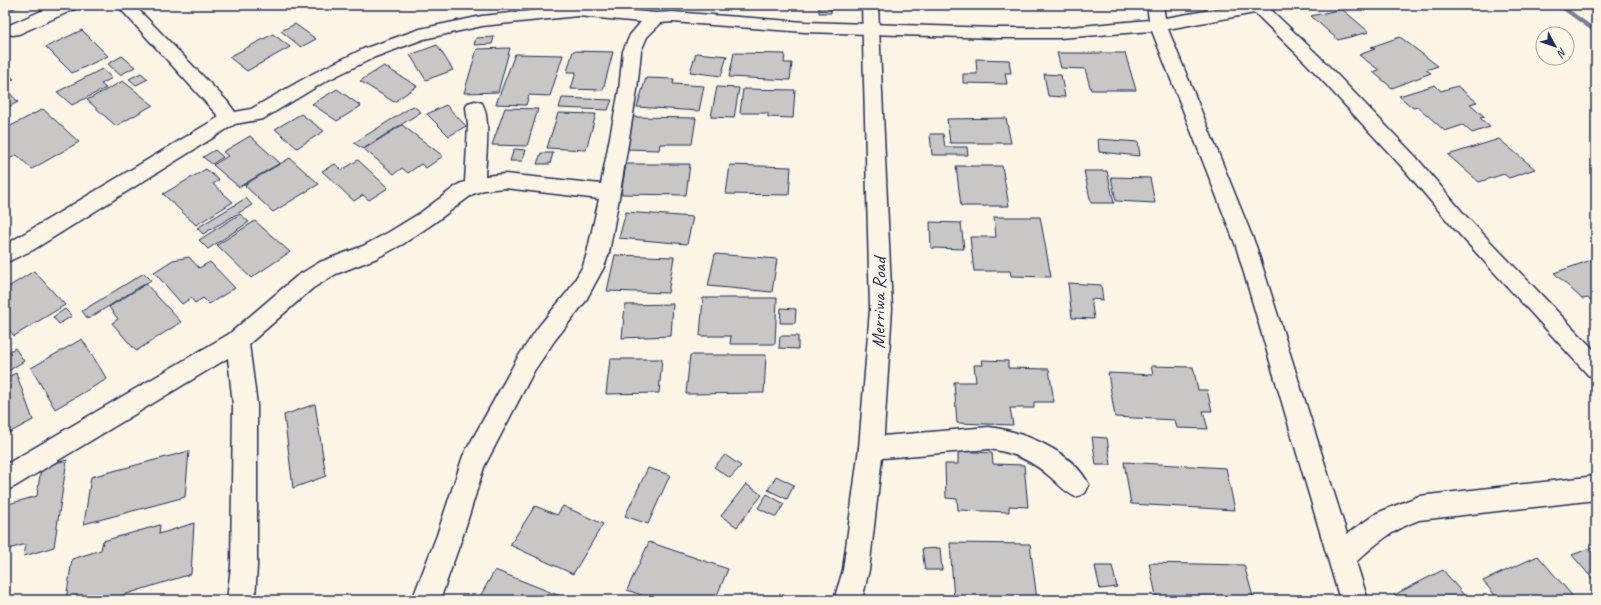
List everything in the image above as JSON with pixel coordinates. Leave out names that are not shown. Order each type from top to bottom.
[{"type":"street","points":[[13,30],[69,5]]},
{"type":"street","points":[[125,5],[220,105],[230,119]]},
{"type":"street","name":"Merriwa Road","points":[[848,600],[856,570],[871,448],[881,309],[870,5]]},
{"type":"street","points":[[5,255],[33,240],[230,119],[256,114],[320,77],[369,53],[420,34],[482,21],[549,9],[656,18],[672,16],[805,27],[995,33],[1059,33],[1157,15],[1257,6],[1313,60],[1409,162],[1457,219],[1596,368]]},
{"type":"street","points":[[1157,15],[1246,246],[1354,600]]},
{"type":"street","points":[[426,600],[450,535],[472,464],[526,364],[588,279],[598,253],[610,192],[628,90],[632,51],[639,36],[656,18]]},
{"type":"street","points":[[475,107],[477,125],[475,185]]},
{"type":"street","points":[[5,479],[122,408],[237,341],[305,282],[328,268],[370,252],[396,238],[427,218],[466,189],[488,182],[505,181],[577,190],[610,192]]},
{"type":"street","points":[[237,341],[245,405],[244,566],[241,600]]},
{"type":"street","points":[[871,448],[989,438],[1006,440],[1026,447],[1042,456],[1056,465],[1076,485]]},
{"type":"street","points":[[1342,557],[1362,537],[1380,523],[1401,513],[1419,508],[1596,488]]},
{"type":"building","points":[[5,5],[22,5],[5,12]]},
{"type":"building","points":[[291,5],[314,5],[301,12]]},
{"type":"building","points":[[819,7],[831,8],[831,13],[819,13]]},
{"type":"building","points":[[1342,9],[1369,32],[1338,40],[1311,16]]},
{"type":"building","points":[[295,24],[316,39],[301,47],[281,31]]},
{"type":"building","points":[[82,30],[108,56],[72,73],[46,47]]},
{"type":"building","points":[[273,34],[290,47],[247,71],[229,57]]},
{"type":"building","points":[[494,37],[492,44],[474,45],[476,38]]},
{"type":"building","points":[[1400,37],[1438,66],[1426,70],[1431,73],[1392,88],[1373,72],[1379,70],[1359,55],[1375,49],[1371,47]]},
{"type":"building","points":[[437,45],[453,70],[426,80],[410,55]]},
{"type":"building","points":[[510,48],[498,92],[464,93],[477,49]]},
{"type":"building","points":[[573,51],[613,52],[603,90],[571,89],[576,72],[567,72]]},
{"type":"building","points":[[696,53],[727,56],[721,76],[690,72]]},
{"type":"building","points":[[734,53],[785,54],[784,63],[792,63],[790,80],[729,77]]},
{"type":"building","points":[[1057,53],[1125,53],[1136,90],[1091,90],[1085,69],[1061,68]]},
{"type":"building","points":[[515,54],[563,55],[550,96],[529,95],[526,105],[496,104]]},
{"type":"building","points":[[122,56],[135,67],[120,75],[108,64]]},
{"type":"building","points":[[976,59],[1009,60],[1011,73],[1005,73],[1007,84],[963,83],[963,74],[977,74]]},
{"type":"building","points":[[384,66],[417,86],[394,102],[360,81]]},
{"type":"building","points":[[102,69],[112,78],[101,84],[106,88],[72,105],[57,92]]},
{"type":"building","points":[[5,71],[14,79],[5,84]]},
{"type":"building","points":[[141,73],[148,79],[136,85],[129,79]]},
{"type":"building","points":[[1044,74],[1061,75],[1065,97],[1048,96]]},
{"type":"building","points":[[646,78],[674,79],[673,84],[704,86],[699,111],[637,107]]},
{"type":"building","points":[[123,81],[153,105],[116,126],[87,100]]},
{"type":"building","points":[[1435,85],[1441,91],[1457,86],[1477,102],[1470,104],[1485,117],[1480,118],[1490,127],[1472,133],[1463,125],[1445,131],[1418,107],[1413,108],[1399,96]]},
{"type":"building","points":[[717,87],[739,88],[734,118],[711,117]]},
{"type":"building","points":[[5,88],[18,102],[5,109]]},
{"type":"building","points":[[337,89],[361,106],[337,121],[312,104]]},
{"type":"building","points":[[743,89],[795,90],[793,118],[768,117],[768,113],[740,113]]},
{"type":"building","points":[[562,98],[612,100],[608,110],[559,108]]},
{"type":"building","points":[[446,105],[466,126],[449,136],[427,114]]},
{"type":"building","points":[[413,106],[421,112],[363,149],[354,143]]},
{"type":"building","points":[[505,108],[538,109],[527,146],[492,145]]},
{"type":"building","points":[[43,109],[79,142],[32,169],[17,155],[7,160],[5,158],[5,129]]},
{"type":"building","points":[[558,113],[596,114],[586,150],[547,148]]},
{"type":"building","points":[[301,114],[324,131],[297,148],[275,129]]},
{"type":"building","points":[[632,117],[696,118],[692,144],[660,144],[659,150],[626,149]]},
{"type":"building","points":[[1006,118],[1011,143],[950,143],[947,119]]},
{"type":"building","points":[[402,125],[443,156],[426,168],[421,164],[408,173],[402,168],[394,174],[364,149]]},
{"type":"building","points":[[930,134],[943,134],[945,147],[967,147],[968,155],[932,155]]},
{"type":"building","points":[[250,136],[280,163],[239,187],[213,165],[228,156],[223,152]]},
{"type":"building","points":[[1098,139],[1138,142],[1140,156],[1099,152]]},
{"type":"building","points":[[1499,139],[1535,169],[1509,178],[1504,174],[1479,182],[1448,155]]},
{"type":"building","points":[[514,149],[526,150],[522,161],[510,161]]},
{"type":"building","points":[[215,150],[223,157],[212,164],[203,157]]},
{"type":"building","points":[[541,153],[553,153],[550,164],[537,164]]},
{"type":"building","points":[[290,158],[319,184],[273,212],[244,185]]},
{"type":"building","points":[[358,160],[388,188],[369,200],[363,195],[354,201],[322,171],[335,164],[342,170]]},
{"type":"building","points":[[626,164],[690,164],[686,195],[621,194]]},
{"type":"building","points":[[730,165],[791,167],[789,195],[726,194]]},
{"type":"building","points":[[956,166],[1002,166],[1009,206],[961,206]]},
{"type":"building","points":[[206,169],[219,180],[213,184],[233,202],[196,225],[163,194]]},
{"type":"building","points":[[1084,171],[1107,171],[1114,203],[1091,203]]},
{"type":"building","points":[[1111,177],[1150,178],[1155,203],[1116,201]]},
{"type":"building","points":[[246,198],[252,205],[203,234],[197,228]]},
{"type":"building","points":[[626,212],[693,217],[687,244],[619,238]]},
{"type":"building","points":[[240,214],[249,222],[208,249],[199,240]]},
{"type":"building","points":[[994,217],[1040,217],[1051,277],[1011,276],[1010,271],[974,271],[970,237],[996,237]]},
{"type":"building","points":[[255,221],[290,252],[251,278],[217,245]]},
{"type":"building","points":[[930,222],[961,223],[964,249],[931,248]]},
{"type":"building","points":[[715,254],[777,259],[772,292],[708,286]]},
{"type":"building","points":[[615,255],[674,257],[668,293],[607,291]]},
{"type":"building","points":[[189,257],[199,268],[210,262],[235,288],[209,304],[203,298],[195,303],[191,298],[182,304],[154,272],[173,260]]},
{"type":"building","points":[[1591,260],[1596,264],[1596,305],[1588,298],[1582,299],[1554,273]]},
{"type":"building","points":[[34,271],[65,305],[14,336],[5,325],[5,289]]},
{"type":"building","points":[[144,273],[151,280],[88,319],[82,311]]},
{"type":"building","points":[[1068,283],[1101,285],[1103,300],[1091,299],[1094,319],[1072,318]]},
{"type":"building","points":[[146,284],[181,322],[136,351],[112,323],[118,319],[109,307]]},
{"type":"building","points":[[703,298],[777,298],[775,344],[730,344],[731,336],[700,336]]},
{"type":"building","points":[[673,304],[671,336],[622,338],[625,305]]},
{"type":"building","points":[[781,308],[796,309],[795,323],[780,323]]},
{"type":"building","points":[[65,309],[72,316],[59,324],[53,317]]},
{"type":"building","points":[[780,336],[798,336],[798,349],[779,348]]},
{"type":"building","points":[[82,339],[107,379],[55,409],[31,368]]},
{"type":"building","points":[[15,348],[24,361],[5,373],[5,354]]},
{"type":"building","points":[[690,355],[766,355],[764,393],[686,394]]},
{"type":"building","points":[[610,359],[662,359],[659,393],[606,394]]},
{"type":"building","points":[[982,360],[1008,361],[1008,368],[1049,369],[1054,402],[1034,402],[1034,408],[1010,408],[1013,425],[957,423],[954,382],[976,382],[974,365],[983,365]]},
{"type":"building","points":[[1151,366],[1193,367],[1198,390],[1207,390],[1212,411],[1203,411],[1208,429],[1177,428],[1175,420],[1115,417],[1108,373],[1153,375]]},
{"type":"building","points":[[16,373],[33,420],[5,435],[5,378]]},
{"type":"building","points":[[315,404],[326,476],[293,488],[284,415]]},
{"type":"building","points":[[1092,437],[1107,438],[1111,465],[1096,465]]},
{"type":"building","points":[[189,451],[185,497],[84,524],[91,477]]},
{"type":"building","points":[[958,451],[992,453],[993,464],[1024,465],[1028,507],[1009,506],[1009,512],[958,510],[957,499],[946,498],[945,464],[958,464]]},
{"type":"building","points":[[725,455],[741,466],[730,478],[714,467]]},
{"type":"building","points":[[67,460],[54,547],[24,556],[26,544],[5,550],[5,505],[37,496],[41,467]]},
{"type":"building","points":[[1124,462],[1226,468],[1235,510],[1131,504]]},
{"type":"building","points":[[648,468],[670,475],[648,524],[625,516]]},
{"type":"building","points":[[776,476],[794,485],[787,499],[768,490]]},
{"type":"building","points":[[746,484],[762,495],[737,527],[721,516]]},
{"type":"building","points":[[767,494],[784,504],[776,517],[758,508]]},
{"type":"building","points":[[535,506],[557,515],[563,506],[603,524],[573,574],[510,545]]},
{"type":"building","points":[[194,523],[191,574],[107,600],[66,600],[72,559],[101,550],[103,541],[160,525],[159,534]]},
{"type":"building","points":[[649,542],[728,569],[715,600],[656,600],[627,590]]},
{"type":"building","points":[[950,543],[1030,544],[1037,600],[954,600]]},
{"type":"building","points":[[1596,546],[1596,583],[1572,555]]},
{"type":"building","points":[[940,548],[942,570],[925,570],[922,549]]},
{"type":"building","points":[[1538,556],[1576,600],[1499,600],[1483,581]]},
{"type":"building","points":[[1149,563],[1244,565],[1254,600],[1157,600]]},
{"type":"building","points":[[1095,566],[1112,566],[1117,587],[1100,589]]},
{"type":"building","points":[[495,570],[570,600],[478,600]]},
{"type":"building","points":[[1443,570],[1468,600],[1399,600],[1394,595]]},
{"type":"waterway","points":[[1559,5],[1596,32]]}]
